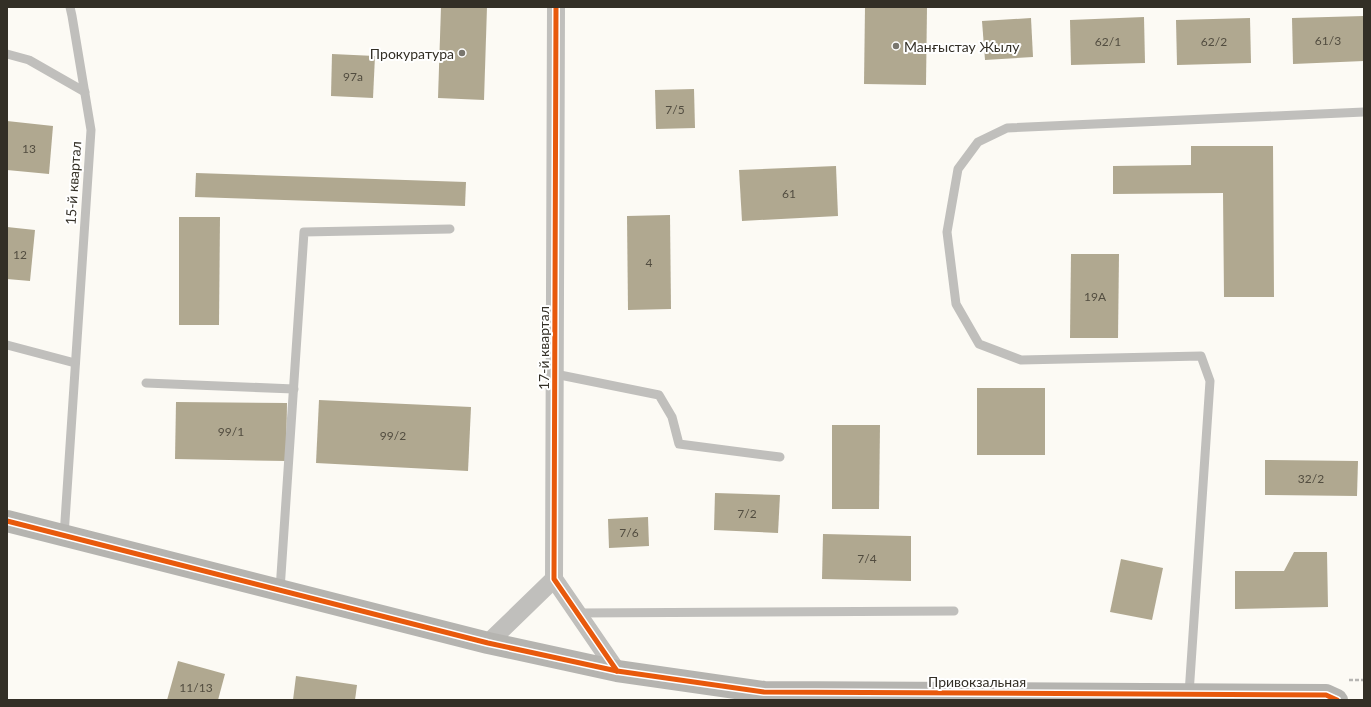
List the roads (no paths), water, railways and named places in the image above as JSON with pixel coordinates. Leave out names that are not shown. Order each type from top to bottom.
[{"type":"street","name":"17-й квартал","points":[[554,579],[556,7]]},
{"type":"street","name":"Привокзальная","points":[[7,521],[488,643],[617,671],[764,692],[1326,695],[1337,700]]},
{"type":"street","points":[[488,643],[554,579],[617,671]]},
{"type":"lane","name":"15-й квартал","points":[[64,536],[91,130],[70,7]]},
{"type":"lane","points":[[7,54],[29,60],[85,92]]},
{"type":"lane","points":[[1189,694],[1210,381],[1201,356],[1021,360],[979,344],[956,304],[947,232],[958,169],[978,142],[1007,128],[1364,112]]},
{"type":"lane","points":[[280,590],[304,232],[450,229]]},
{"type":"lane","points":[[7,345],[75,363]]},
{"type":"lane","points":[[555,374],[658,395],[672,417],[679,444],[780,457]]},
{"type":"lane","points":[[146,383],[294,389]]},
{"type":"lane","points":[[578,613],[954,611]]},
{"type":"place","name":"Манғыстау Жылу","points":[[896,46]]},
{"type":"place","name":"Прокуратура","points":[[462,53]]}]
